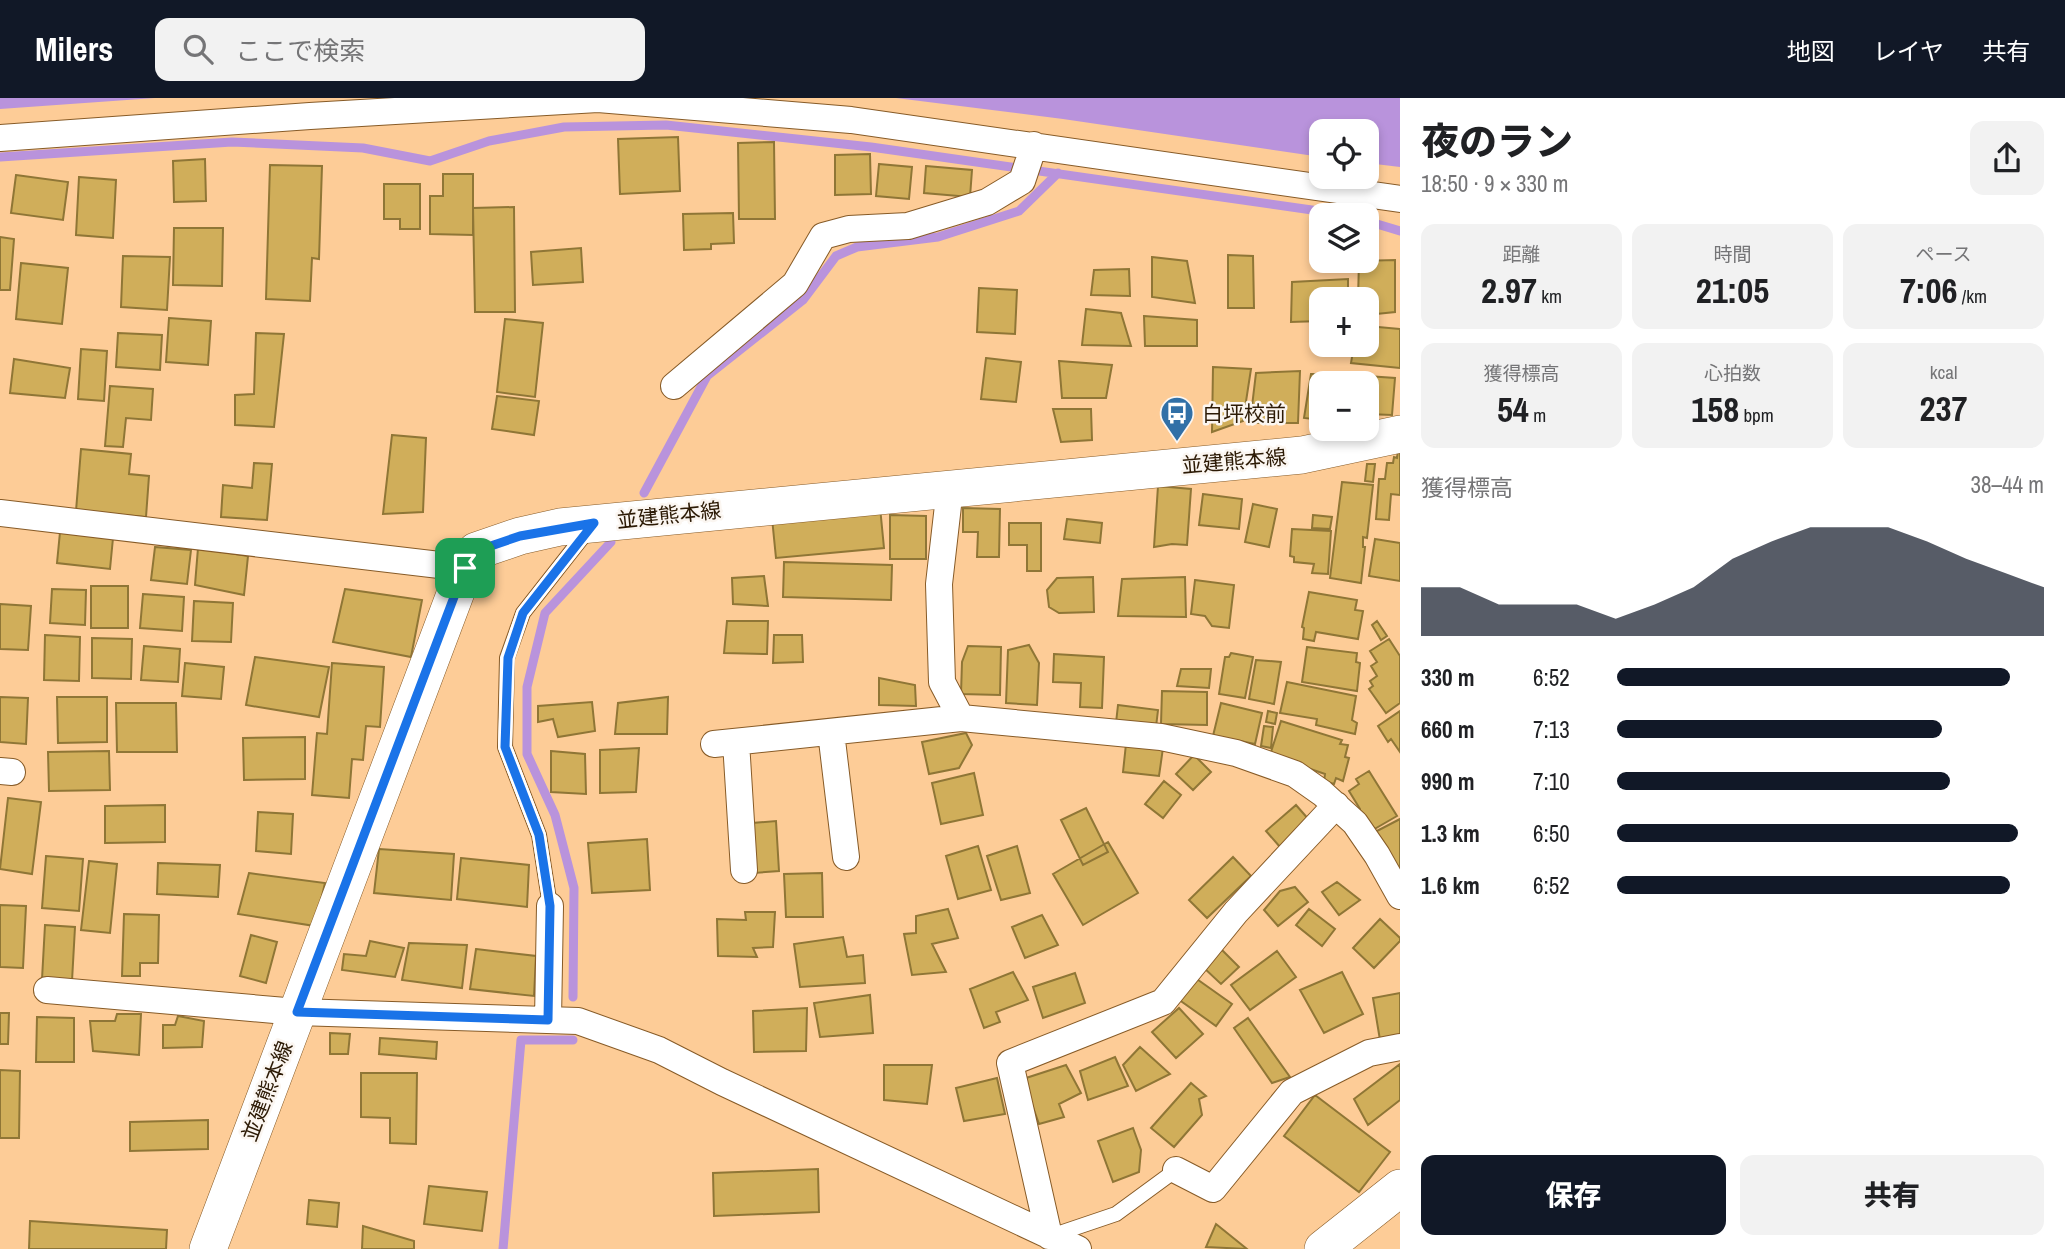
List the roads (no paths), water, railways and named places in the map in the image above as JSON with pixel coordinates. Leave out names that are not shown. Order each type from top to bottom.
[{"type":"main road","name":"並建熊本線","points":[[208,1249],[465,568],[476,551],[520,536],[594,523],[1302,454],[1400,435]]},
{"type":"main road","points":[[1323,1249],[1400,1188]]},
{"type":"street","points":[[0,138],[598,99],[851,120],[1400,199]]},
{"type":"street","points":[[674,386],[795,284],[823,236],[849,229],[908,226],[986,202],[1022,181],[1034,145]]},
{"type":"street","points":[[950,488],[939,584],[942,682],[961,718]]},
{"type":"street","points":[[0,513],[465,568]]},
{"type":"street","points":[[744,870],[725,743],[961,718],[1161,737],[1236,753],[1295,774],[1336,805],[1362,833],[1400,896]]},
{"type":"street","points":[[831,732],[846,857]]},
{"type":"street","points":[[1049,1236],[1010,1063],[1163,1002],[1236,912],[1336,805]]},
{"type":"street","points":[[548,1020],[550,906]]},
{"type":"street","points":[[47,990],[297,1012],[578,1021],[659,1050],[1078,1249]]},
{"type":"street","points":[[1176,1170],[1213,1189],[1292,1092],[1368,1053],[1400,1047]]},
{"type":"lane","points":[[550,906],[539,835],[505,747],[508,658],[523,613],[594,523]]},
{"type":"lane","points":[[1049,1236],[1116,1214],[1176,1170]]},
{"type":"waterway","points":[[0,157],[232,142],[363,148],[430,161],[489,141],[564,127],[666,125],[871,147],[1309,210]]},
{"type":"waterway","points":[[644,493],[707,376],[803,300],[836,256],[857,247],[938,237],[1019,211],[1058,173]]},
{"type":"waterway","points":[[1379,225],[1400,231]]},
{"type":"waterway","points":[[573,997],[574,888],[555,815],[527,754],[527,687],[545,613],[611,542]]},
{"type":"waterway","points":[[503,1249],[521,1040],[573,1040]]},
{"type":"place","name":"白坪校前","points":[[1177,443]]}]
